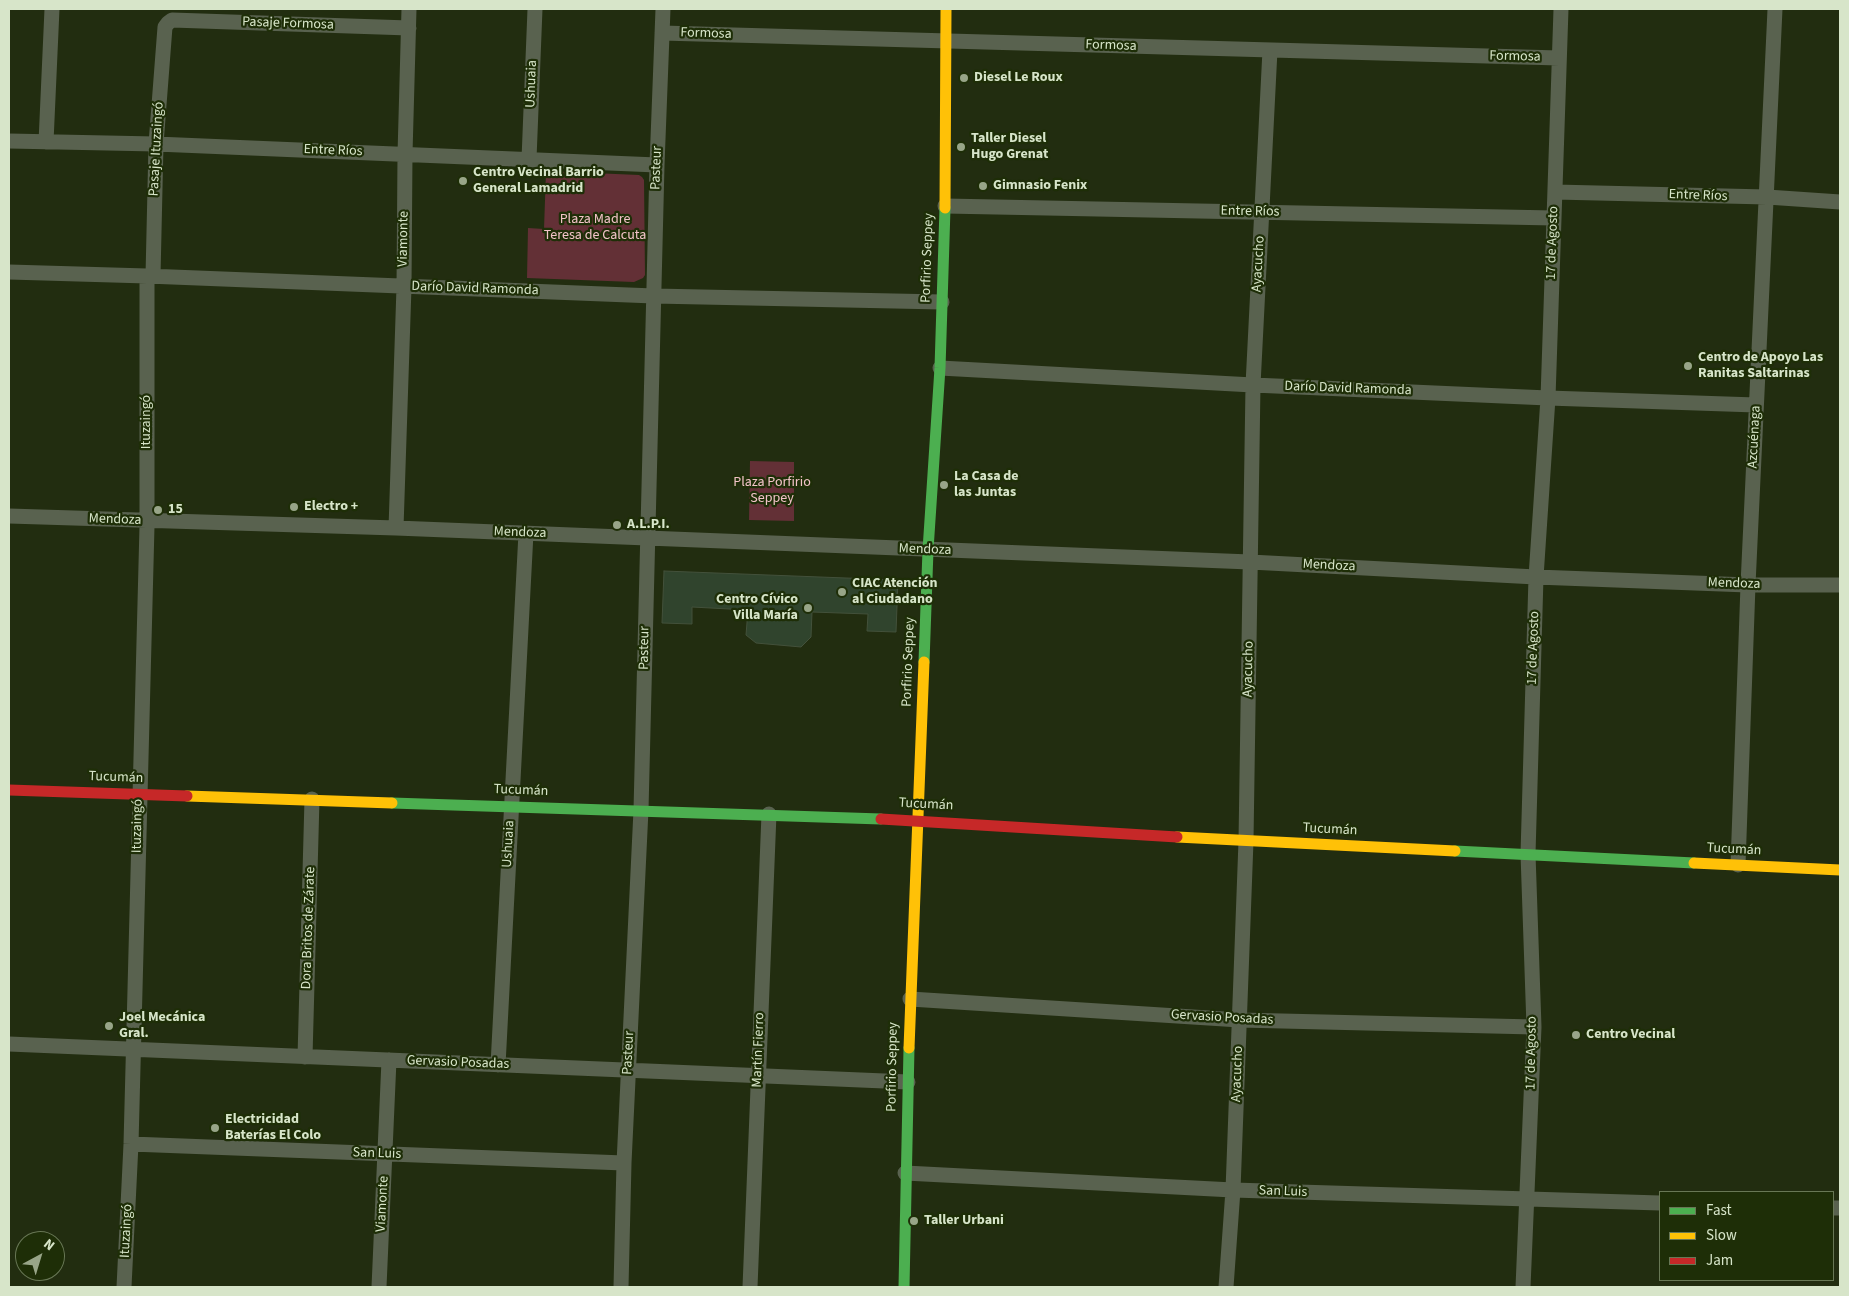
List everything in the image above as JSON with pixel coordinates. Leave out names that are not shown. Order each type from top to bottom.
[{"type":"street","points":[[46,142],[52,9]]},
{"type":"street","name":"Viamonte","points":[[396,528],[410,9]]},
{"type":"street","name":"Ushuaia","points":[[529,159],[535,9]]},
{"type":"street","name":"Pasteur","points":[[621,1287],[624,1163],[641,810],[657,165],[663,9]]},
{"type":"street","name":"Porfirio Seppey","points":[[904,1287],[910,999],[928,550],[940,368],[945,206],[946,9]]},
{"type":"street","name":"17 de Agosto","points":[[1523,1287],[1534,1028],[1528,854],[1536,577],[1548,398],[1561,9]]},
{"type":"street","name":"Azcuénaga","points":[[1738,865],[1748,585],[1775,9]]},
{"type":"street","name":"Pasaje Formosa","points":[[168,23],[172,20],[409,28]]},
{"type":"street","name":"Pasaje Ituzaingó","points":[[150,276],[156,144],[165,27],[168,23]]},
{"type":"street","name":"Formosa","points":[[662,33],[1559,58]]},
{"type":"street","name":"Ayacucho","points":[[1226,1287],[1233,1190],[1246,840],[1253,385],[1270,50]]},
{"type":"street","name":"Entre Ríos","points":[[9,141],[156,144],[657,165]]},
{"type":"street","name":"Entre Ríos","points":[[1555,192],[1840,202]]},
{"type":"street","name":"Entre Ríos","points":[[945,206],[1554,218]]},
{"type":"street","name":"Darío David Ramonda","points":[[9,272],[654,296],[942,302]]},
{"type":"street","name":"Ituzaingó","points":[[124,1287],[131,1144],[147,521],[150,276]]},
{"type":"street","name":"Darío David Ramonda","points":[[940,368],[1253,385],[1756,405]]},
{"type":"street","name":"Mendoza","points":[[9,516],[526,533],[1250,562],[1536,577],[1748,585],[1840,585]]},
{"type":"street","name":"Ushuaia","points":[[498,1065],[526,533]]},
{"type":"street","name":"Tucumán","points":[[9,790],[918,820],[1246,840],[1840,870]]},
{"type":"street","name":"Dora Britos de Zárate","points":[[305,1057],[312,799]]},
{"type":"street","name":"Martín Fierro","points":[[750,1287],[769,814]]},
{"type":"street","name":"Gervasio Posadas","points":[[910,999],[1240,1020],[1534,1028]]},
{"type":"street","name":"Gervasio Posadas","points":[[9,1044],[908,1082]]},
{"type":"street","name":"Viamonte","points":[[379,1287],[389,1060]]},
{"type":"street","name":"San Luis","points":[[131,1144],[624,1163]]},
{"type":"street","name":"San Luis","points":[[906,1173],[1233,1190],[1659,1203]]},
{"type":"green space","name":"Plaza Madre Teresa de Calcuta","points":[[546,171],[639,175],[642,177],[644,180],[645,275],[643,278],[634,282],[527,278],[528,228],[544,229]]},
{"type":"green space","name":"Plaza Porfirio Seppey","points":[[750,461],[794,462],[794,521],[749,520]]},
{"type":"building","name":"Centro Cívico Villa María","points":[[664,571],[898,580],[896,632],[867,631],[868,614],[812,612],[811,637],[801,647],[756,643],[746,635],[748,610],[692,607],[692,624],[662,623]]},
{"type":"traffic: fast","points":[[924,662],[928,550],[940,368],[945,208]]},
{"type":"traffic: fast","points":[[392,803],[881,819]]},
{"type":"traffic: fast","points":[[1455,851],[1694,863]]},
{"type":"traffic: fast","points":[[904,1287],[909,1048]]},
{"type":"traffic: slow","points":[[945,208],[946,9]]},
{"type":"traffic: slow","points":[[909,1048],[924,662]]},
{"type":"traffic: slow","points":[[187,796],[392,803]]},
{"type":"traffic: slow","points":[[1177,837],[1455,851]]},
{"type":"traffic: slow","points":[[1694,863],[1840,870]]},
{"type":"traffic: jam","points":[[9,790],[187,796]]},
{"type":"traffic: jam","points":[[881,819],[1177,837]]},
{"type":"place","name":"Diesel Le Roux","points":[[964,78]]},
{"type":"place","name":"Taller Diesel Hugo Grenat","points":[[961,147]]},
{"type":"place","name":"Centro Vecinal Barrio General Lamadrid","points":[[463,181]]},
{"type":"place","name":"Gimnasio Fenix","points":[[983,186]]},
{"type":"place","name":"Centro de Apoyo Las Ranitas Saltarinas","points":[[1688,366]]},
{"type":"place","name":"La Casa de las Juntas","points":[[944,485]]},
{"type":"place","name":"Electro +","points":[[294,507]]},
{"type":"place","name":"15","points":[[158,510]]},
{"type":"place","name":"A.L.P.I.","points":[[617,525]]},
{"type":"place","name":"CIAC Atención al Ciudadano","points":[[842,592]]},
{"type":"place","name":"Centro Cívico Villa María","points":[[808,608]]},
{"type":"place","name":"Joel Mecánica Gral.","points":[[109,1026]]},
{"type":"place","name":"Centro Vecinal","points":[[1576,1035]]},
{"type":"place","name":"Electricidad Baterías El Colo","points":[[215,1128]]},
{"type":"place","name":"Taller Urbani","points":[[914,1221]]}]
